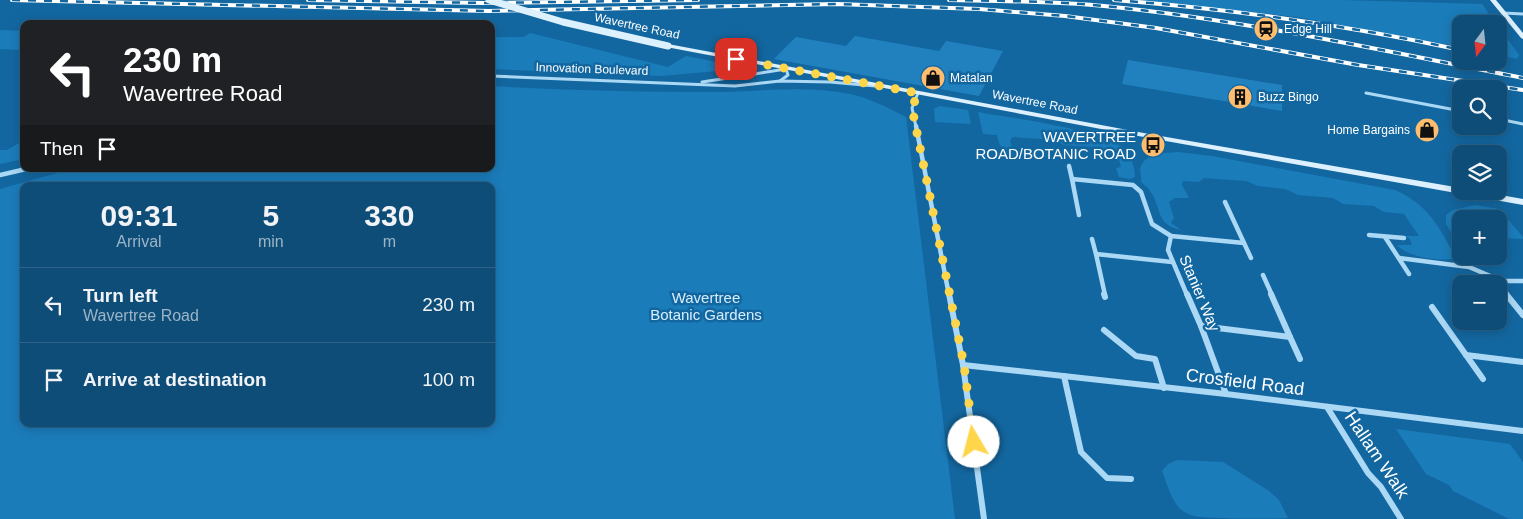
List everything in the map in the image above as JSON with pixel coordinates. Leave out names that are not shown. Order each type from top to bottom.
[{"type":"main road","name":"Wavertree Road","points":[[489,0],[563,22],[753,63],[1452,189]]},
{"type":"main road","points":[[1493,0],[1523,37]]},
{"type":"main road","name":"Wavertree Road","points":[[1507,199],[1523,202]]},
{"type":"street","points":[[1502,12],[1523,14]]},
{"type":"street","points":[[737,78],[746,74],[753,63]]},
{"type":"street","points":[[780,81],[788,75],[786,69]]},
{"type":"street","name":"Innovation Boulevard","points":[[691,84],[720,79],[766,75],[786,69]]},
{"type":"street","name":"Innovation Boulevard","points":[[495,76],[735,86],[780,81],[830,82],[877,86]]},
{"type":"street","points":[[918,93],[912,108],[964,365],[984,519]]},
{"type":"street","points":[[1366,93],[1452,109]]},
{"type":"street","points":[[1507,121],[1523,124]]},
{"type":"street","points":[[1069,166],[1079,215]]},
{"type":"street","points":[[0,176],[20,171]]},
{"type":"street","points":[[1072,179],[1133,185],[1141,192],[1152,224],[1171,236],[1244,243]]},
{"type":"street","points":[[1225,202],[1252,258]]},
{"type":"street","points":[[1369,235],[1404,238]]},
{"type":"street","name":"Stanier Way","points":[[1171,236],[1168,250],[1172,262],[1202,326],[1226,394]]},
{"type":"street","points":[[1385,236],[1409,274]]},
{"type":"street","points":[[1092,239],[1105,297]]},
{"type":"street","points":[[1096,254],[1172,262]]},
{"type":"street","points":[[1399,258],[1474,269],[1488,275]]},
{"type":"street","points":[[1263,275],[1300,359]]},
{"type":"street","points":[[1507,281],[1523,281]]},
{"type":"street","points":[[1507,296],[1510,302],[1523,315]]},
{"type":"street","points":[[1432,307],[1483,379]]},
{"type":"street","points":[[1202,326],[1290,337]]},
{"type":"street","points":[[1104,330],[1136,356],[1155,359],[1164,388]]},
{"type":"street","points":[[1466,356],[1523,362]]},
{"type":"street","name":"Crosfield Road","points":[[964,365],[1226,394],[1523,431]]},
{"type":"street","points":[[1064,376],[1081,452],[1107,478],[1130,479]]},
{"type":"street","name":"Hallam Walk","points":[[1327,407],[1368,473],[1381,487],[1401,519]]},
{"type":"green space","points":[[1137,0],[1342,0],[1482,4],[1490,15],[1452,15],[1452,45],[1297,17]]},
{"type":"green space","points":[[0,30],[20,31],[20,50],[0,49]]},
{"type":"green space","points":[[530,33],[668,67],[686,56],[727,64],[731,67],[730,70],[661,76],[495,69],[495,37],[524,37]]},
{"type":"green space","points":[[1508,40],[1519,55],[1517,59],[1508,57]]},
{"type":"green space","name":"Wavertree Botanic Gardens","points":[[495,86],[650,92],[795,89],[832,91],[865,98],[906,117],[955,519],[0,519],[0,189],[20,183],[20,427],[495,427],[495,182],[25,182],[60,172],[495,172]]},
{"type":"green space","points":[[939,106],[968,110],[971,124],[935,122],[934,109]]},
{"type":"green space","points":[[978,112],[1077,130],[1113,142],[1124,149],[1131,158],[1135,177],[1130,179],[1119,177],[1116,168],[1121,167],[1118,156],[1101,151],[1095,147],[1063,145],[1057,140],[1013,137],[1010,140],[1014,154],[1010,153],[1002,148],[997,135],[983,134]]},
{"type":"green space","points":[[20,142],[20,160],[0,164],[0,150],[7,150]]},
{"type":"green space","points":[[1178,152],[1212,156],[1395,190],[1416,202],[1431,217],[1452,251],[1452,259],[1431,259],[1415,255],[1408,253],[1397,245],[1412,245],[1410,239],[1405,236],[1419,236],[1404,214],[1384,212],[1374,206],[1343,204],[1333,198],[1298,195],[1285,189],[1258,186],[1246,181],[1204,178],[1199,182],[1183,181],[1182,185],[1189,198],[1175,198],[1169,202],[1174,218],[1171,223],[1181,230],[1173,228],[1163,220],[1154,197],[1141,182],[1141,166],[1147,158],[1162,153]]},
{"type":"green space","points":[[1475,205],[1500,210],[1453,210]]},
{"type":"green space","points":[[1452,211],[1452,234],[1446,224],[1446,215]]},
{"type":"green space","points":[[1507,218],[1523,237],[1523,239],[1507,238]]},
{"type":"green space","points":[[1396,429],[1510,444],[1523,462],[1523,519],[1509,519],[1453,491],[1449,485],[1426,474]]},
{"type":"green space","points":[[1177,460],[1223,462],[1269,491],[1279,500],[1288,518],[1213,518],[1194,516],[1187,513],[1180,509],[1174,501],[1162,471],[1168,464]]},
{"type":"building","name":"Matalan","points":[[855,36],[939,51],[946,41],[1003,51],[979,96],[774,59],[796,37],[846,46]]},
{"type":"building","name":"Buzz Bingo","points":[[1128,60],[1282,85],[1282,111],[1122,84]]},
{"type":"railway","points":[[12,0],[489,11],[837,4],[979,9],[1065,16],[1156,28],[1358,65],[1523,90]]},
{"type":"railway","points":[[308,0],[484,3],[698,0]]},
{"type":"railway","points":[[949,0],[1066,3],[1209,19],[1314,37],[1523,78]]},
{"type":"railway","points":[[1114,0],[1288,19],[1452,48]]},
{"type":"place","name":"Edge Hill","points":[[1266,29]]},
{"type":"place","name":"Matalan","points":[[933,78]]},
{"type":"place","name":"Buzz Bingo","points":[[1240,97]]},
{"type":"place","name":"Home Bargains","points":[[1427,130]]},
{"type":"place","name":"WAVERTREE ROAD/BOTANIC ROAD","points":[[1153,145]]},
{"type":"route","points":[[736,59],[918,93],[912,108],[964,365],[974,442]]}]
